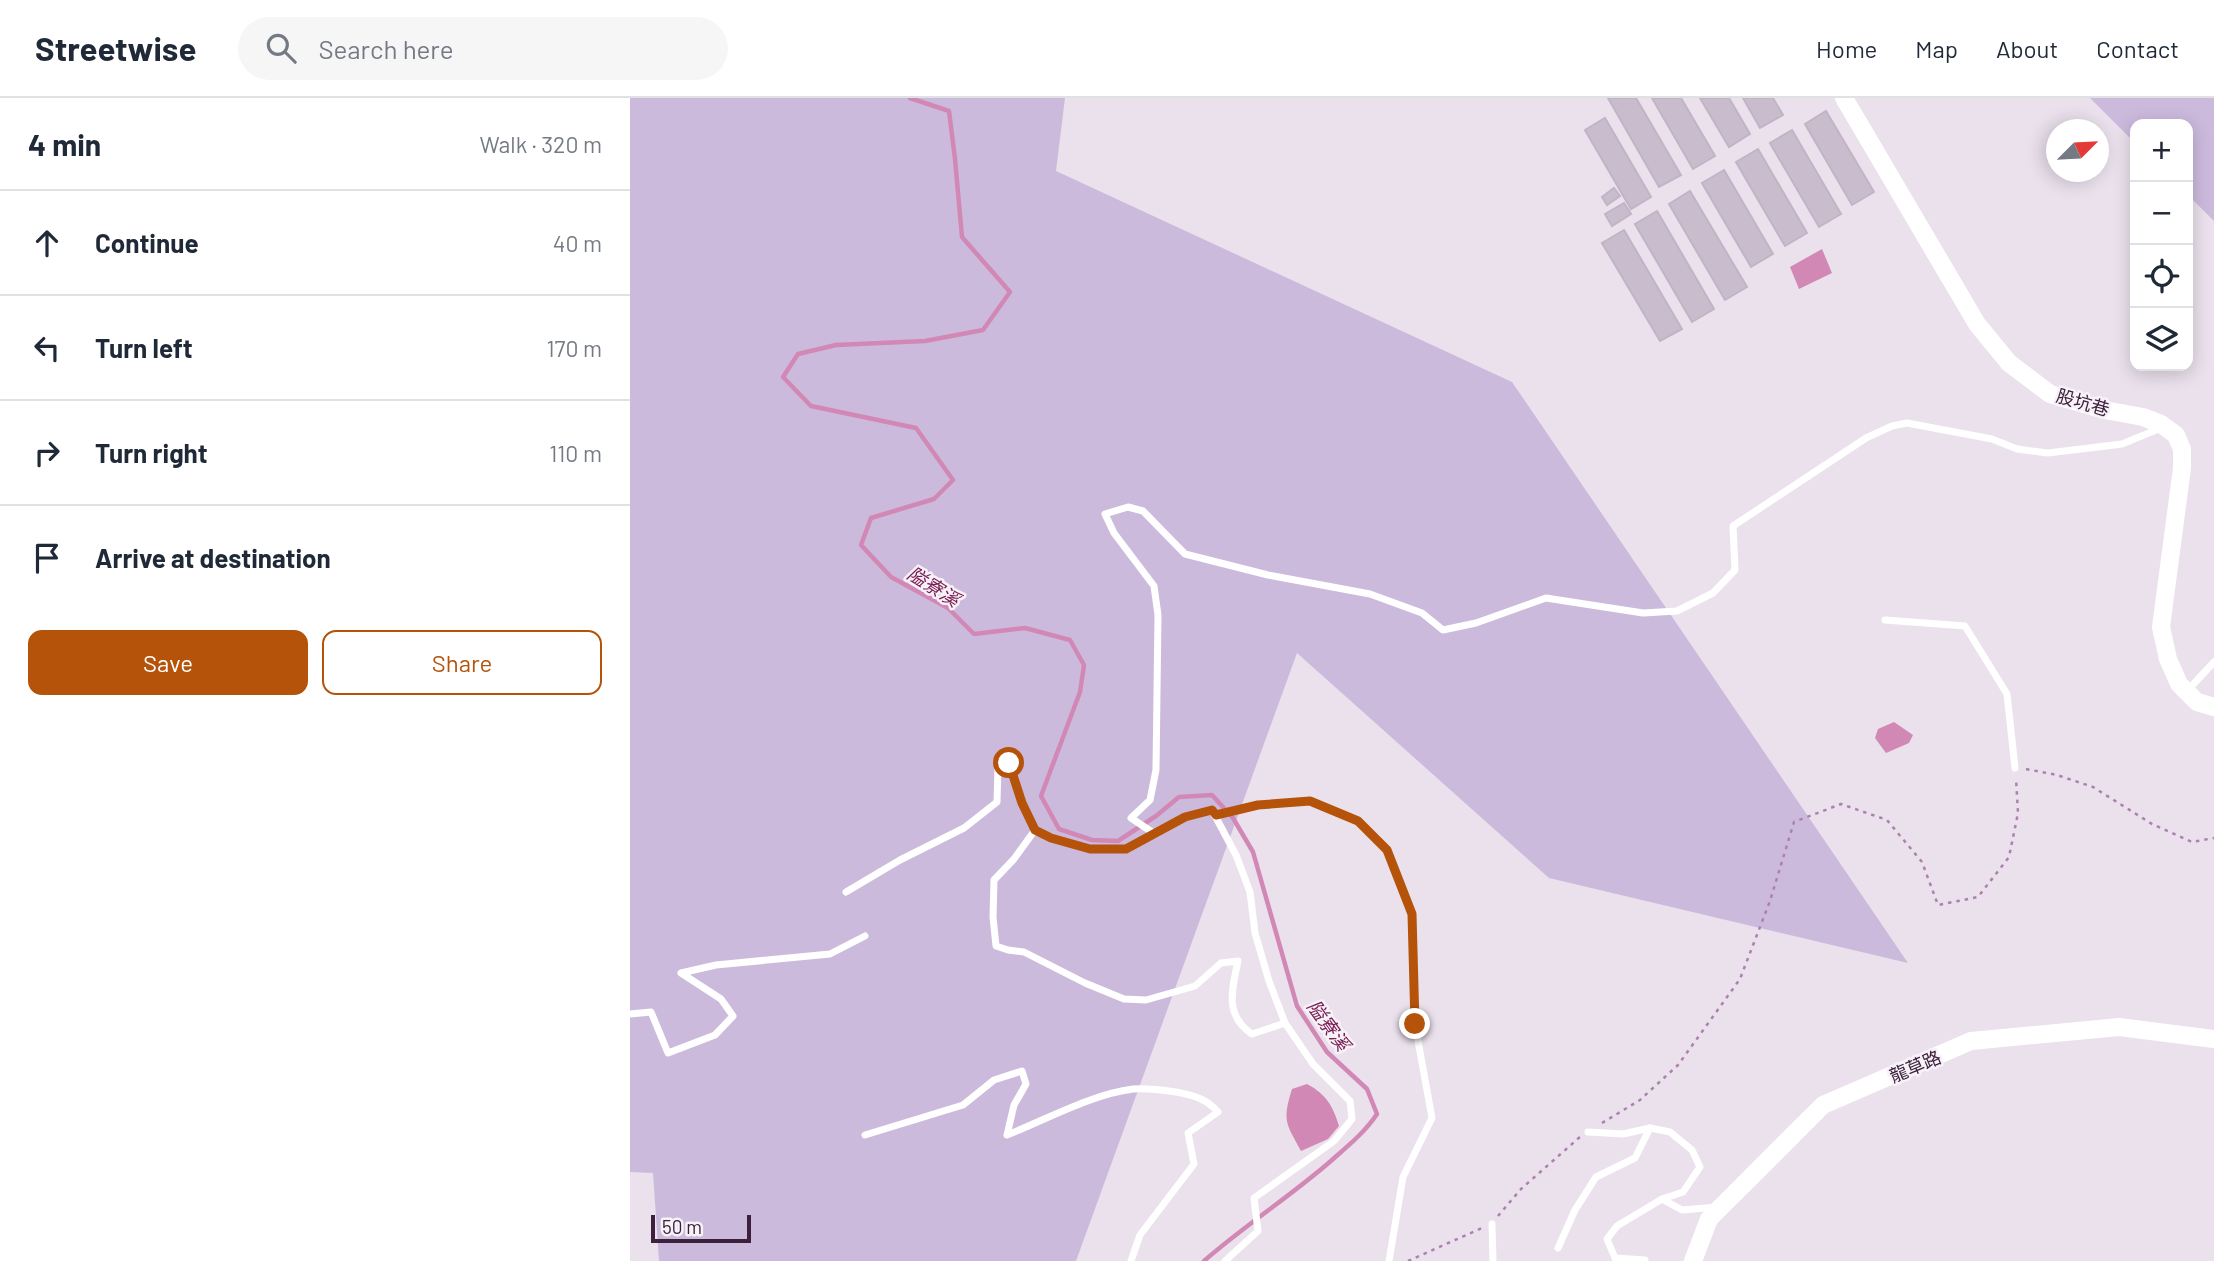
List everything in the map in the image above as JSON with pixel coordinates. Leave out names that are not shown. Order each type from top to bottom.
[{"type":"street","name":"股坑巷","points":[[1844,98],[1977,324],[2009,363],[2050,394],[2105,410],[2144,416],[2165,427]]},
{"type":"street","points":[[2165,427],[2176,435],[2182,449],[2182,468],[2161,626],[2168,659],[2179,684],[2197,702],[2214,707]]},
{"type":"street","name":"龍草路","points":[[1693,1261],[1715,1213],[1822,1105],[1971,1041],[2119,1027],[2214,1040]]},
{"type":"lane","points":[[1155,834],[1132,818],[1150,800],[1156,769],[1158,615],[1154,586],[1114,533],[1105,514],[1128,507],[1143,511],[1185,554],[1268,575],[1370,594],[1422,613],[1443,630],[1476,623],[1546,598],[1643,613],[1677,611],[1713,593],[1735,570],[1733,526],[1866,438],[1892,426],[1907,423],[1992,439],[2017,449],[2048,453],[2122,444],[2165,427]]},
{"type":"lane","points":[[1885,620],[1965,626],[2007,694],[2015,768]]},
{"type":"lane","points":[[2187,691],[2214,662]]},
{"type":"lane","points":[[846,891],[964,828],[997,802],[998,768],[1009,763],[1022,803],[1035,830],[1051,838],[1090,849],[1126,849],[1185,817],[1212,810],[1236,855],[1250,892],[1255,933],[1285,1023],[1313,1064],[1350,1101],[1352,1119],[1334,1141],[1313,1158],[1254,1198],[1258,1231],[1225,1261]]},
{"type":"lane","points":[[1215,815],[1258,805],[1310,801],[1358,821],[1387,850],[1412,914],[1415,1024],[1432,1118],[1403,1177],[1389,1261]]},
{"type":"lane","points":[[1035,830],[1014,859],[994,880],[996,946],[1024,952],[1085,983],[1124,999],[1146,1000],[1195,986],[1222,963],[1238,961],[1230,998],[1239,1026],[1252,1034],[1285,1023]]},
{"type":"lane","points":[[630,1014],[651,1012],[668,1053],[715,1035],[733,1016],[721,999],[681,973],[716,965],[830,954],[865,936]]},
{"type":"lane","points":[[865,1135],[963,1105],[994,1080],[1022,1071],[1026,1084],[1014,1105],[1007,1135],[1096,1099],[1132,1089],[1160,1089],[1209,1102],[1218,1112],[1188,1133],[1194,1164],[1140,1235],[1131,1261]]},
{"type":"lane","points":[[1588,1132],[1623,1134],[1650,1128],[1670,1132],[1692,1150],[1700,1167],[1683,1192],[1662,1199],[1617,1226],[1607,1239],[1615,1258],[1645,1260]]},
{"type":"lane","points":[[1558,1248],[1575,1210],[1596,1177],[1635,1158],[1650,1128]]},
{"type":"lane","points":[[1662,1199],[1682,1210],[1715,1213]]},
{"type":"lane","points":[[1492,1224],[1493,1261]]},
{"type":"path","points":[[1408,1261],[1492,1224],[1521,1189],[1588,1132],[1640,1100],[1678,1065],[1740,979],[1770,901],[1794,822],[1842,804],[1887,820],[1922,862],[1938,905],[1979,897],[2008,857],[2018,814],[2015,768],[2057,775],[2093,787],[2152,824],[2192,842],[2214,838]]},
{"type":"shaded area","points":[[630,98],[1065,98],[1056,171],[1512,382],[1908,963],[1549,878],[1297,653],[1076,1261],[659,1261],[653,1173],[630,1172]]},
{"type":"shaded area","points":[[2090,98],[2214,98],[2214,221],[2193,200],[2193,119],[2130,119],[2130,138]]},
{"type":"shaded area","points":[[1822,249],[1832,273],[1799,289],[1790,267]]},
{"type":"shaded area","points":[[1894,722],[1913,735],[1909,743],[1886,753],[1875,738],[1878,729]]},
{"type":"shaded area","points":[[1307,1084],[1328,1101],[1339,1126],[1328,1139],[1301,1151],[1289,1128],[1286,1115],[1292,1089]]},
{"type":"building","points":[[1608,98],[1636,98],[1681,175],[1659,187]]},
{"type":"building","points":[[1652,98],[1681,98],[1715,156],[1693,169]]},
{"type":"building","points":[[1700,98],[1729,98],[1750,134],[1729,147]]},
{"type":"building","points":[[1743,98],[1773,98],[1783,115],[1760,128]]},
{"type":"building","points":[[1826,111],[1874,192],[1852,205],[1805,124]]},
{"type":"building","points":[[1605,118],[1651,197],[1631,209],[1585,130]]},
{"type":"building","points":[[1792,130],[1841,214],[1819,227],[1770,143]]},
{"type":"building","points":[[1758,149],[1807,233],[1785,246],[1736,162]]},
{"type":"building","points":[[1724,170],[1773,254],[1751,267],[1702,183]]},
{"type":"building","points":[[1614,188],[1620,196],[1607,205],[1602,197]]},
{"type":"building","points":[[1690,191],[1747,287],[1725,300],[1669,204]]},
{"type":"building","points":[[1624,203],[1631,214],[1612,226],[1605,214]]},
{"type":"building","points":[[1657,211],[1714,309],[1692,322],[1635,224]]},
{"type":"building","points":[[1624,230],[1682,329],[1660,341],[1602,243]]},
{"type":"waterway","name":"隘寮溪","points":[[910,98],[949,111],[962,237],[1010,292],[983,330],[925,341],[836,345],[798,354],[783,377],[811,406],[916,428],[953,480],[934,499],[871,518],[861,545],[891,577],[948,608],[974,634],[1025,628],[1070,640],[1084,665],[1080,692],[1041,796],[1059,829],[1092,840],[1118,841],[1179,797],[1212,795],[1233,818],[1253,852],[1297,1006],[1327,1052],[1367,1089],[1377,1114],[1362,1133],[1332,1160],[1204,1261]]},
{"type":"route","points":[[1009,763],[1022,803],[1035,830],[1051,838],[1090,849],[1126,849],[1185,817],[1212,810],[1216,815],[1258,805],[1310,801],[1358,821],[1387,850],[1412,914],[1415,1024]]}]
